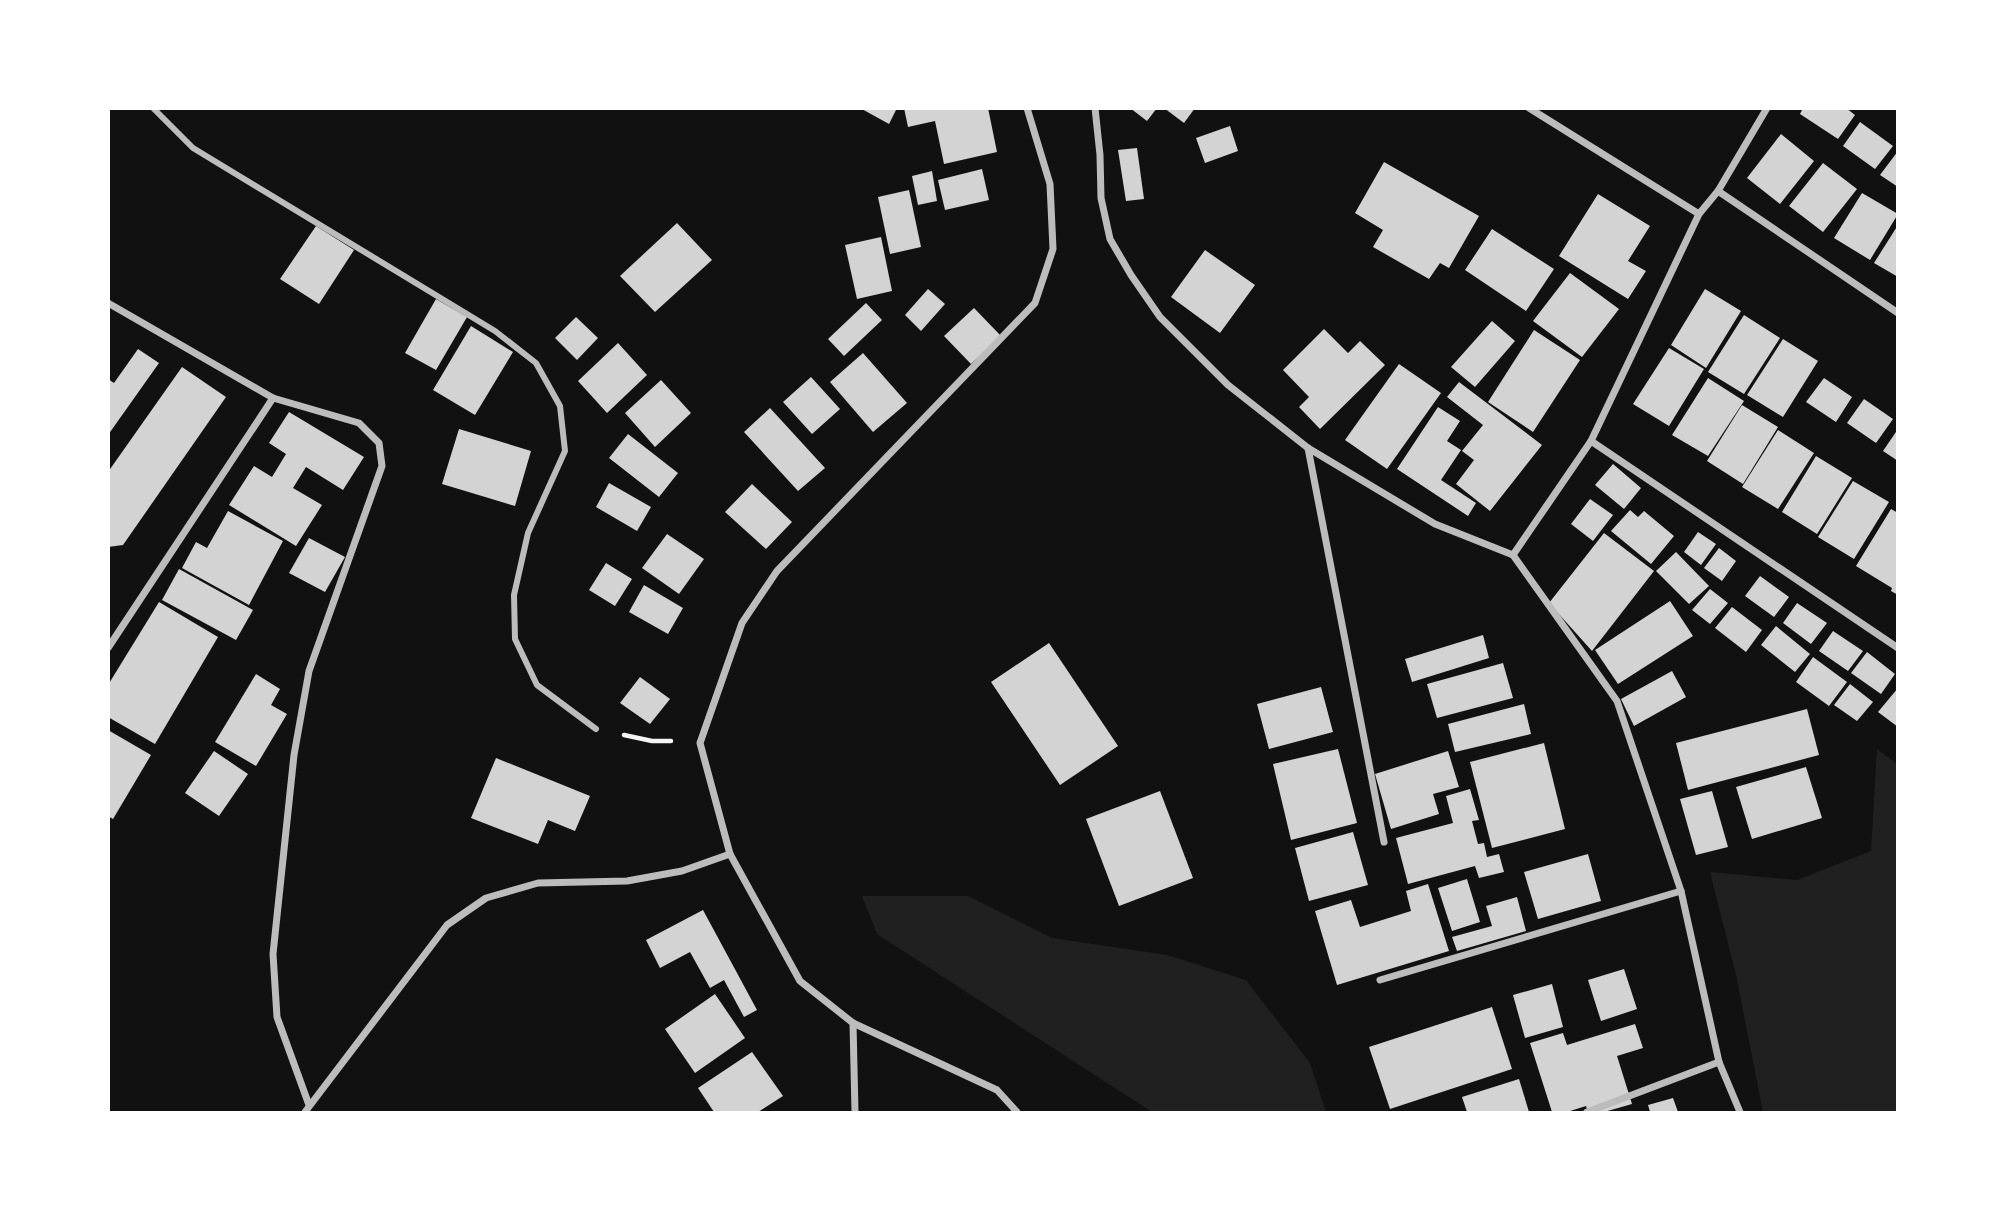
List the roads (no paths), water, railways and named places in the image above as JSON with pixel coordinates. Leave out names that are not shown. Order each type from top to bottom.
[{"type":"street","points":[[153,108],[193,148],[495,331],[536,363],[560,407],[565,451],[528,533],[514,595],[515,639],[537,685],[596,729]]},
{"type":"street","points":[[1017,1112],[998,1090],[853,1023],[800,981],[730,854],[700,741],[742,623],[778,572],[1035,303],[1053,249],[1050,184],[1027,108]]},
{"type":"street","points":[[1094,108],[1101,155],[1101,198],[1110,239],[1160,317],[1228,385],[1308,447],[1435,524],[1513,555],[1617,701],[1681,891],[1719,1062],[1740,1112]]},
{"type":"street","points":[[1529,108],[1699,214]]},
{"type":"street","points":[[1513,555],[1591,441],[1699,214],[1718,191],[1767,108]]},
{"type":"street","points":[[1718,191],[1898,313]]},
{"type":"street","points":[[108,303],[273,398],[359,423],[379,443],[382,466],[309,671],[294,755],[273,954],[277,1017],[307,1109]]},
{"type":"street","points":[[108,648],[273,398]]},
{"type":"street","points":[[1591,441],[1898,648]]},
{"type":"street","points":[[1308,447],[1384,842]]},
{"type":"street","points":[[307,1109],[447,925],[486,898],[538,883],[627,881],[668,874],[730,854]]},
{"type":"street","points":[[1380,979],[1681,891]]},
{"type":"street","points":[[853,1023],[855,1112]]},
{"type":"street","points":[[1587,1112],[1719,1062]]}]
